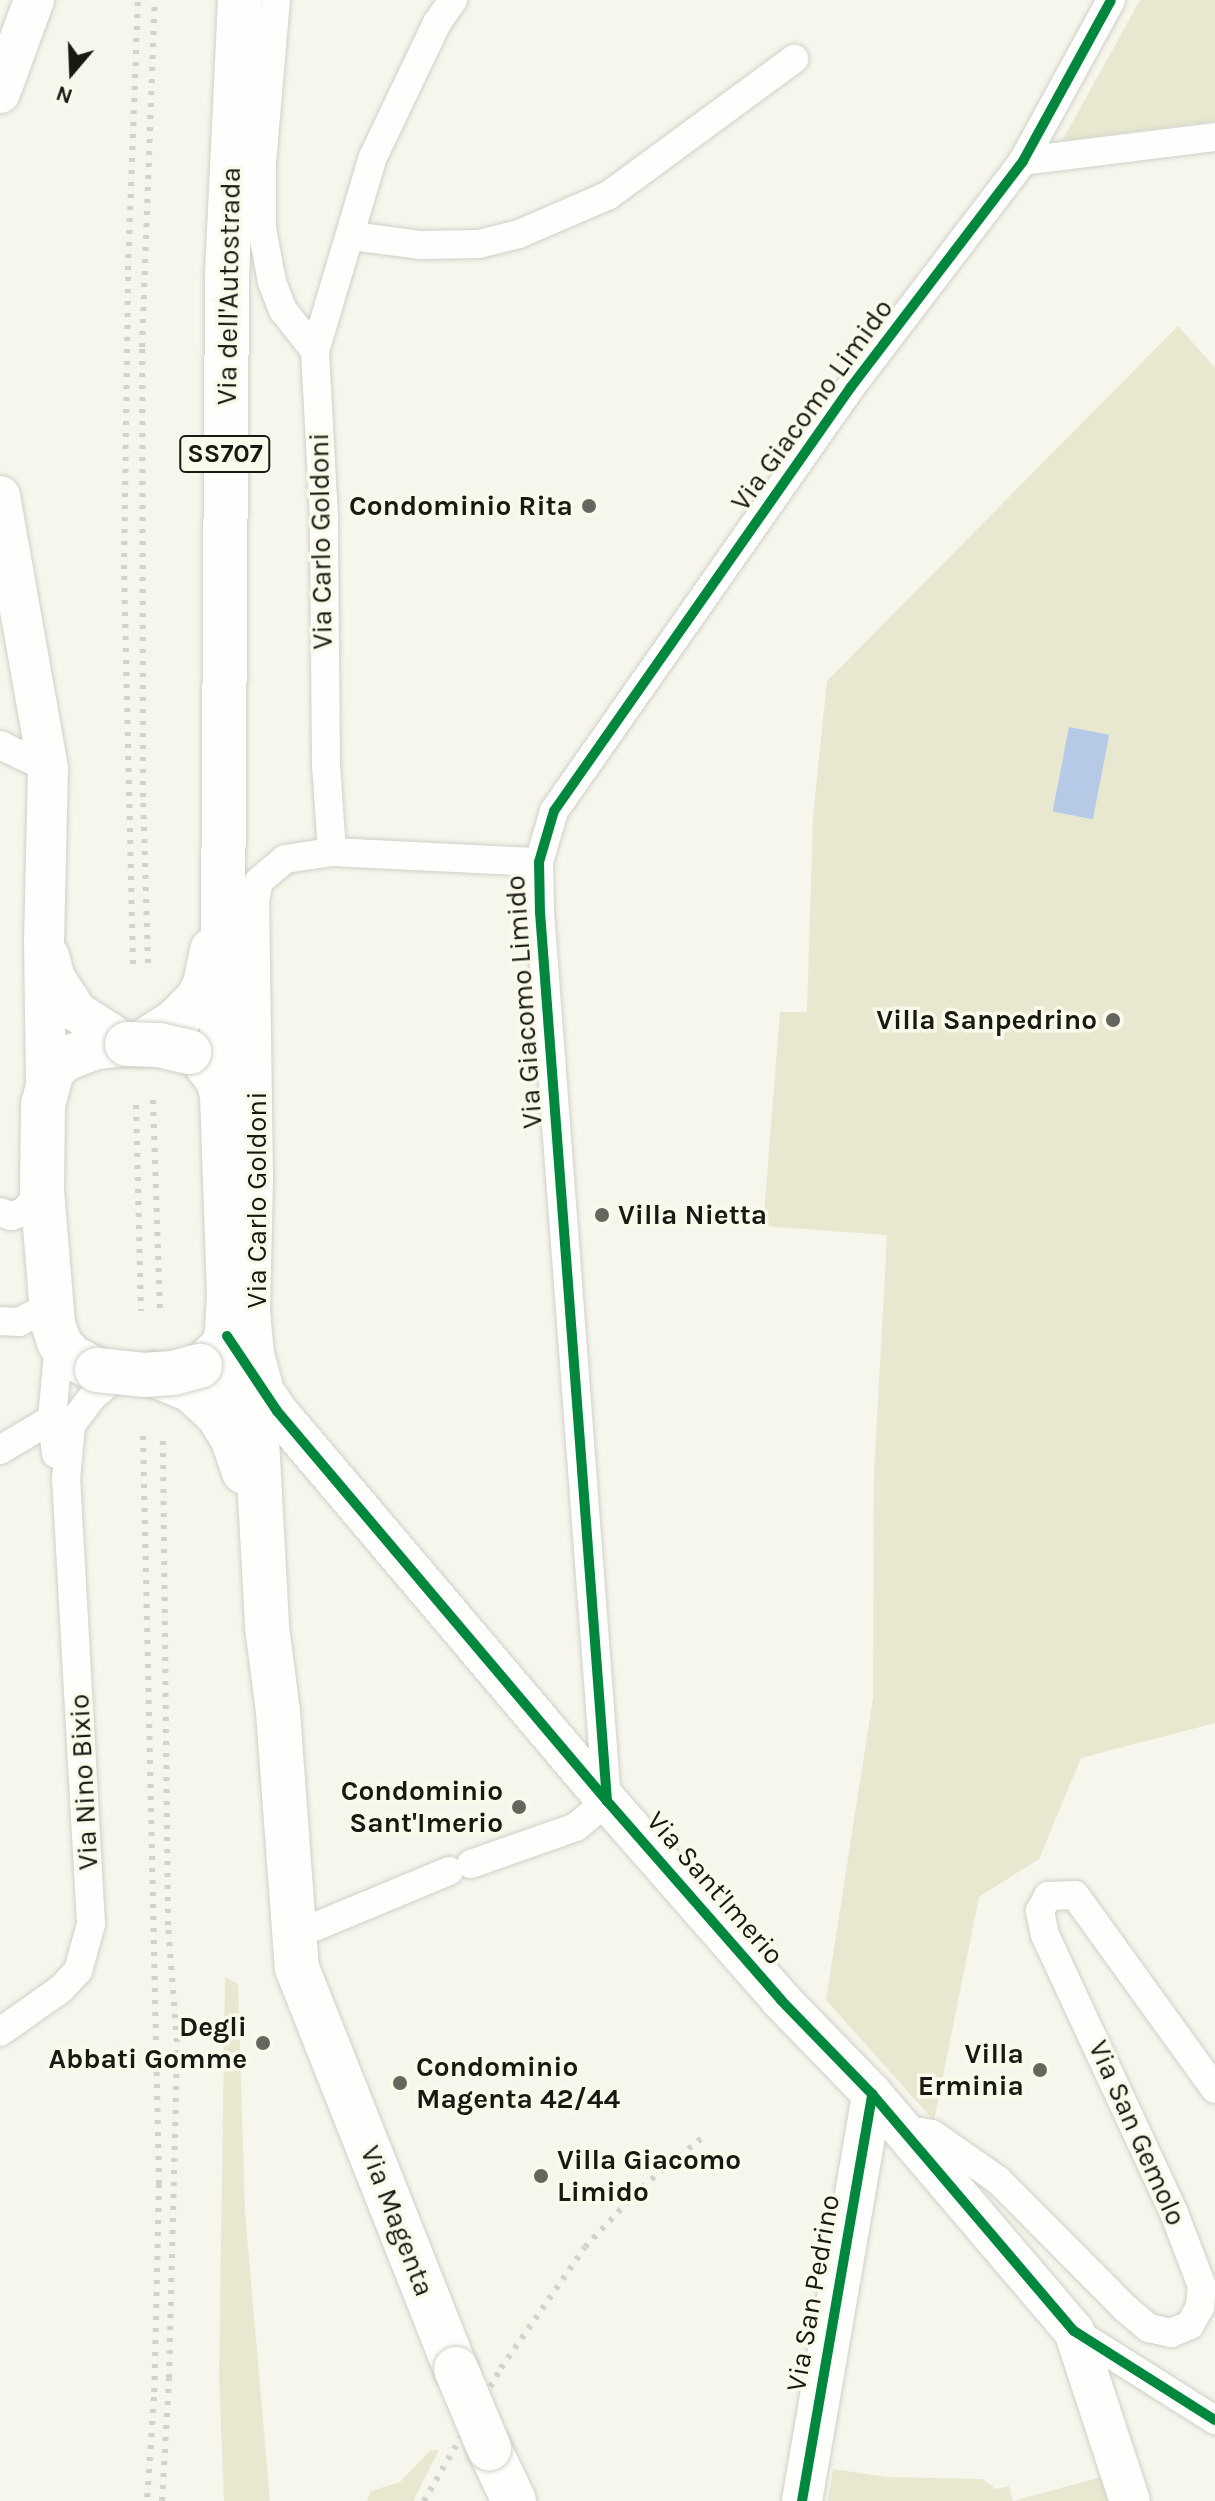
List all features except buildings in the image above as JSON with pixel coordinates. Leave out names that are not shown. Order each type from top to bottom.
[{"type":"main road","name":"Via dell'Autostrada","points":[[221,909],[227,274],[240,0]]},
{"type":"main road","name":"SS707","points":[[133,1044],[176,1021],[198,998],[205,984],[221,909]]},
{"type":"main road","name":"SS707","points":[[221,909],[222,1095]]},
{"type":"main road","points":[[55,1324],[42,1190],[46,1087],[52,1071],[65,1059],[97,1047],[133,1044],[189,1052],[210,1067],[222,1095]]},
{"type":"main road","name":"Via Magenta","points":[[222,1095],[218,1348],[228,1359],[254,1422],[267,1627],[278,1712],[297,1968],[456,2369],[514,2501]]},
{"type":"main road","name":"Via Magenta","points":[[55,1324],[71,1357],[191,1390],[218,1415],[232,1437],[244,1474],[261,1502]]},
{"type":"main road","points":[[123,1372],[173,1373],[218,1348]]},
{"type":"street","points":[[276,0],[262,163],[262,228],[272,282],[283,310],[315,351]]},
{"type":"street","name":"Via Carlo Goldoni","points":[[332,852],[326,765],[324,518],[315,351],[352,236],[373,157],[437,23],[453,0]]},
{"type":"street","name":"Via Giacomo Limido","points":[[607,1801],[540,913],[539,862],[554,811],[851,387],[1023,161],[1111,0]]},
{"type":"street","points":[[0,93],[21,14]]},
{"type":"street","points":[[352,236],[421,245],[479,244],[519,234],[609,195],[794,59]]},
{"type":"street","points":[[1023,161],[1215,137]]},
{"type":"street","points":[[0,496],[48,768],[44,941],[46,1087]]},
{"type":"street","points":[[0,745],[48,768]]},
{"type":"street","name":"Via Carlo Goldoni","points":[[274,1407],[260,1354],[256,1312],[259,1179],[255,891],[262,874],[285,859],[332,852],[539,862]]},
{"type":"street","points":[[44,941],[55,978],[70,1004],[133,1044]]},
{"type":"street","points":[[0,1212],[11,1216],[24,1212],[42,1190]]},
{"type":"street","points":[[0,1321],[55,1324]]},
{"type":"street","name":"Via Nino Bixio","points":[[55,1324],[52,1419],[56,1457],[66,1493]]},
{"type":"street","name":"Via Sant'Imerio","points":[[218,1348],[274,1407],[607,1801],[781,2000],[903,2129],[1074,2331],[1215,2420]]},
{"type":"street","name":"Via Nino Bixio","points":[[0,2032],[61,1989],[78,1971],[91,1924],[66,1493],[71,1425],[93,1396],[123,1372]]},
{"type":"street","points":[[0,1450],[52,1419]]},
{"type":"street","name":"Via Sant'Imerio","points":[[293,1936],[460,1868],[576,1827],[607,1801]]},
{"type":"street","name":"Via San Gemolo","points":[[903,2129],[932,2134],[998,2180],[1126,2309],[1149,2328],[1171,2333],[1190,2325],[1200,2307],[1202,2286],[1174,2213],[1045,1935],[1040,1911],[1048,1896],[1075,1895],[1215,2089]]},
{"type":"street","name":"Via San Pedrino","points":[[802,2501],[872,2094]]},
{"type":"street","points":[[1074,2331],[1130,2501]]},
{"type":"green space","points":[[1140,0],[1215,0],[1215,121],[1062,141]]},
{"type":"green space","points":[[1178,326],[1215,368],[1215,1723],[1081,1758],[1039,1859],[979,1897],[934,2121],[826,2000],[873,1698],[874,1474],[887,1235],[763,1226],[780,1012],[807,1012],[813,816],[827,681]]},
{"type":"green space","points":[[225,1977],[238,1984],[245,2212],[270,2501],[224,2501],[219,2378]]},
{"type":"green space","points":[[431,2450],[439,2450],[413,2501],[367,2501],[371,2491],[400,2482]]},
{"type":"green space","points":[[833,2469],[886,2477],[982,2479],[996,2489],[1009,2486],[1013,2501],[828,2501]]},
{"type":"green space","points":[[1105,2476],[1112,2501],[1013,2501]]},
{"type":"water","points":[[1069,727],[1109,735],[1093,819],[1053,811]]},
{"type":"railway","points":[[133,964],[124,569],[128,270],[138,0]]},
{"type":"railway","points":[[148,963],[143,797],[142,347],[155,0]]},
{"type":"railway","points":[[153,1100],[160,1316]]},
{"type":"railway","points":[[136,1105],[141,1311]]},
{"type":"railway","points":[[143,1436],[159,2184],[154,2397],[147,2501]]},
{"type":"railway","points":[[162,2501],[169,2378],[177,2042],[168,1925],[163,1437]]},
{"type":"railway","points":[[424,2501],[501,2368],[585,2247],[642,2187],[704,2136]]},
{"type":"cycle path","points":[[607,1801],[540,913],[539,862],[554,811],[851,387],[1023,161],[1111,0]]},
{"type":"cycle path","points":[[227,1336],[277,1411],[607,1801],[781,2000],[872,2094],[1074,2331],[1215,2420]]},
{"type":"cycle path","points":[[802,2501],[872,2094]]},
{"type":"place","name":"Condominio Rita","points":[[589,506]]},
{"type":"place","name":"Villa Sanpedrino","points":[[1113,1020]]},
{"type":"place","name":"Villa Nietta","points":[[602,1215]]},
{"type":"place","name":"Condominio Sant'Imerio","points":[[519,1807]]},
{"type":"place","name":"Degli Abbati Gomme","points":[[263,2043]]},
{"type":"place","name":"Villa Erminia","points":[[1040,2070]]},
{"type":"place","name":"Condominio Magenta 42/44","points":[[400,2083]]},
{"type":"place","name":"Villa Giacomo Limido","points":[[541,2176]]}]
